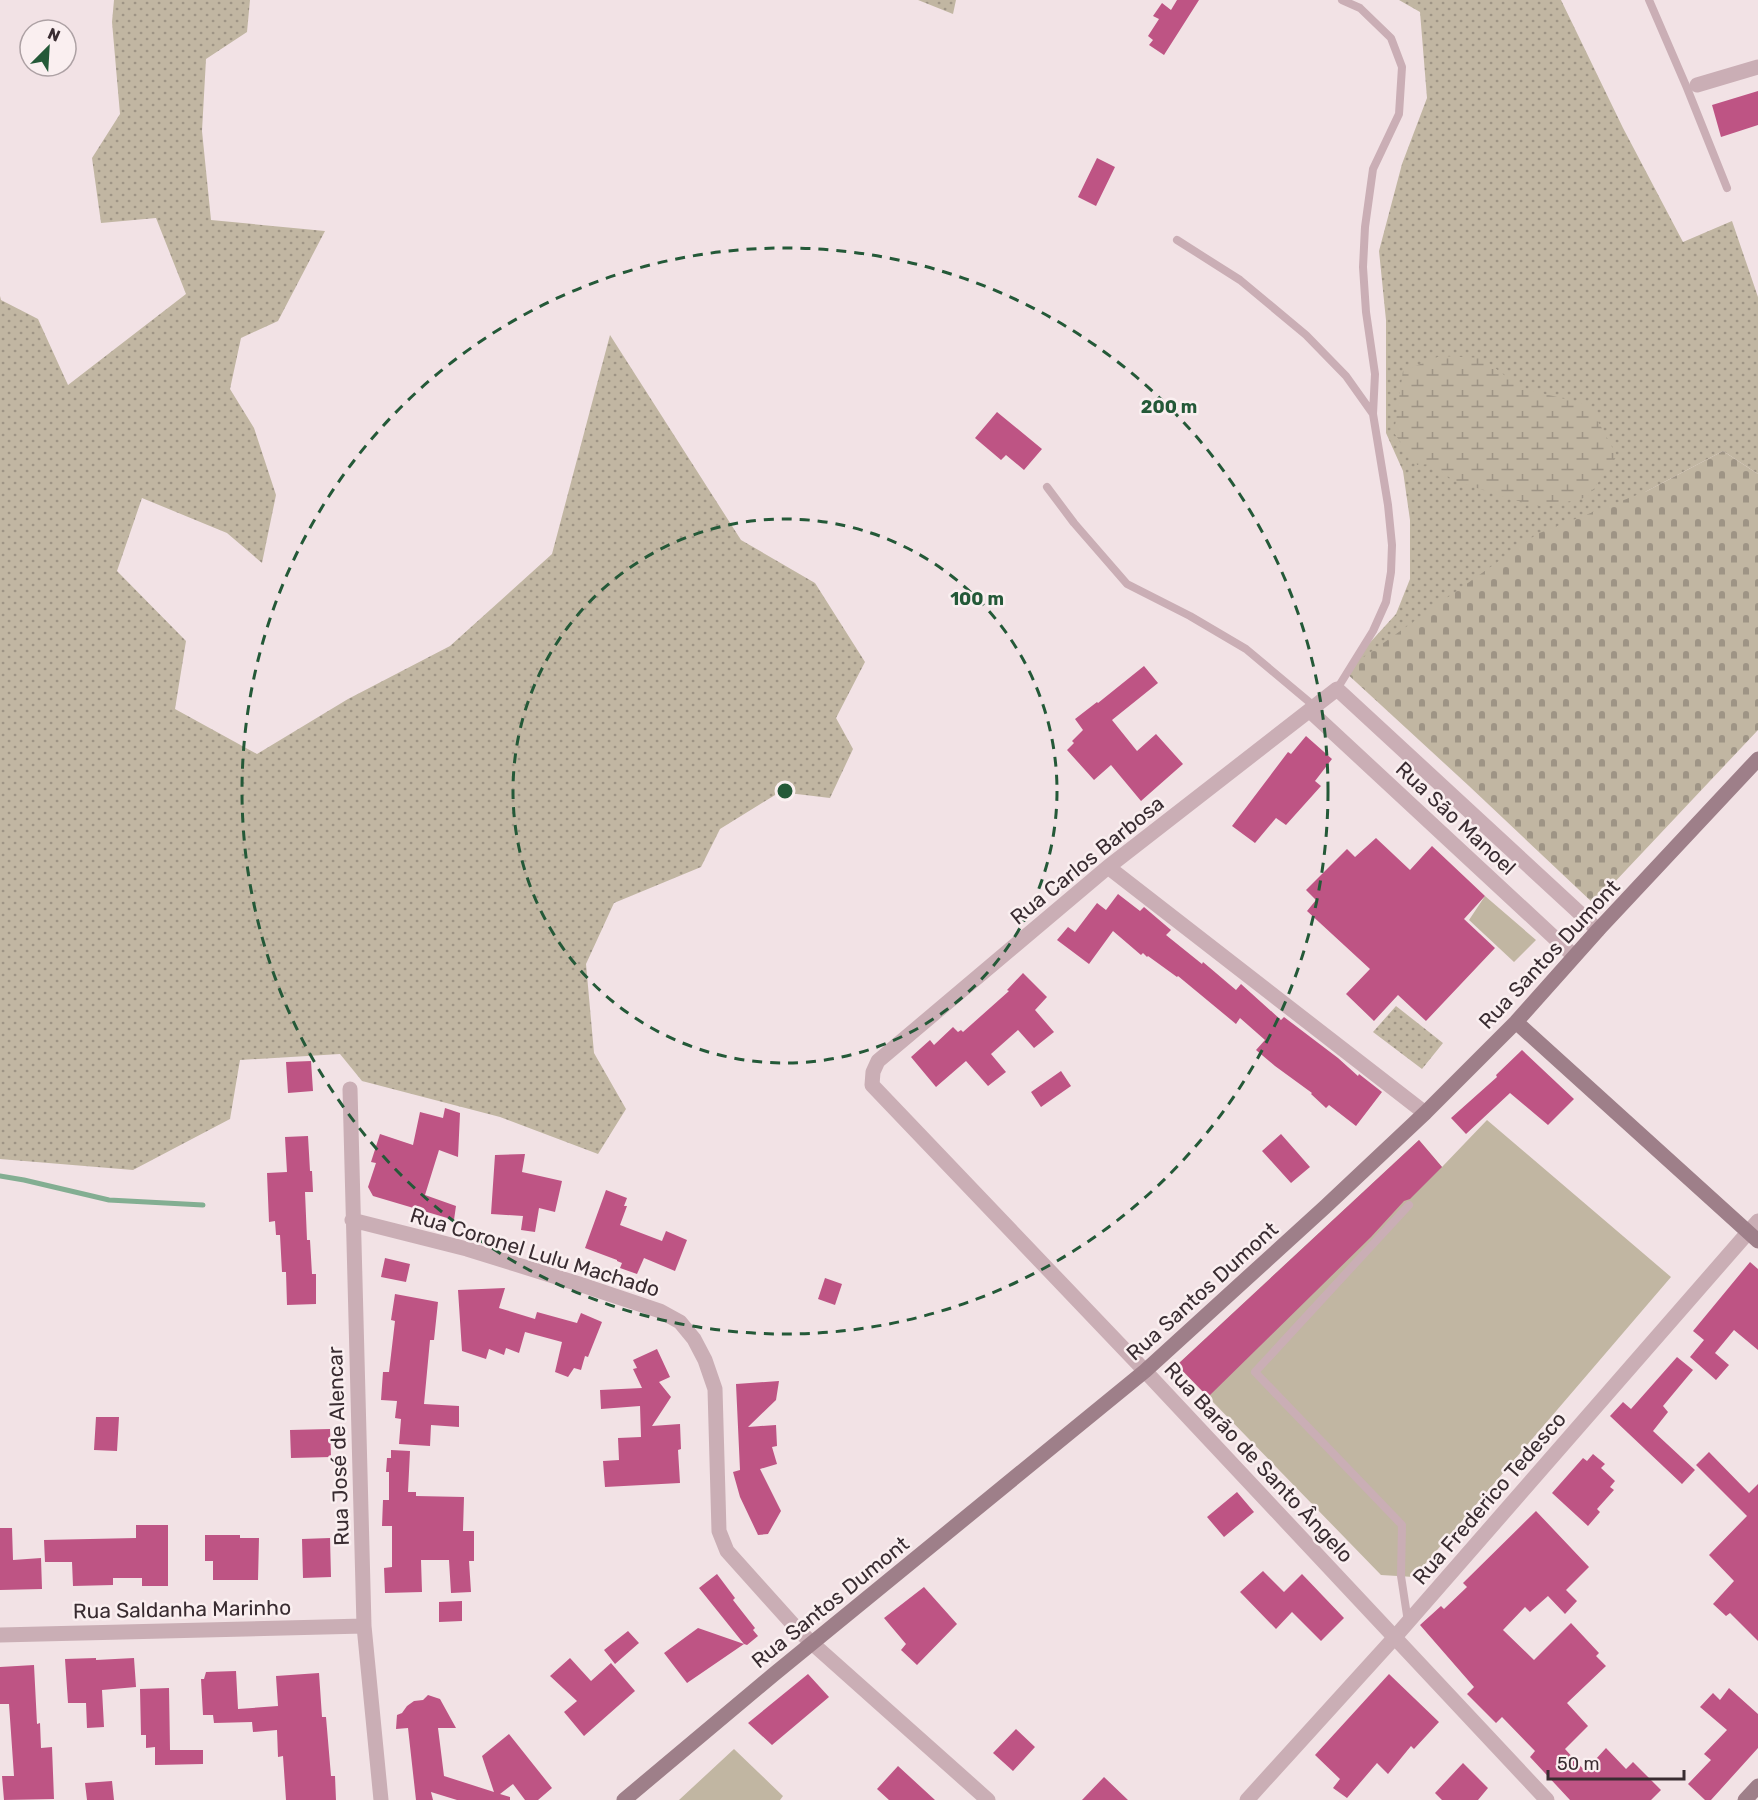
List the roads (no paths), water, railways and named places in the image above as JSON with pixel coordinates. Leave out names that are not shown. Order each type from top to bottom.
[{"type":"main road","name":"Rua Santos Dumont","points":[[624,1800],[1145,1371],[1317,1215],[1425,1113],[1516,1022],[1574,956],[1758,759]]},
{"type":"main road","points":[[1516,1022],[1755,1232]]},
{"type":"main road","points":[[1745,1800],[1758,1786]]},
{"type":"street","points":[[1692,87],[1758,67]]},
{"type":"street","name":"Rua Carlos Barbosa","points":[[873,1072],[878,1061],[1108,867],[1337,689]]},
{"type":"street","name":"Rua São Manoel","points":[[1337,689],[1598,930]]},
{"type":"street","name":"Rua São Manoel","points":[[1312,708],[1574,956]]},
{"type":"street","points":[[1108,867],[1425,1113]]},
{"type":"street","name":"Rua Barão de Santo Ângelo","points":[[873,1072],[872,1085],[1145,1371],[1547,1800]]},
{"type":"street","name":"Rua José de Alencar","points":[[350,1089],[364,1626],[381,1800]]},
{"type":"street","name":"Rua Coronel Lulu Machado","points":[[352,1220],[466,1249],[567,1280],[660,1311],[680,1322],[694,1339],[705,1360],[715,1389],[719,1531],[727,1551],[798,1630],[987,1800]]},
{"type":"street","name":"Rua Frederico Tedesco","points":[[1247,1800],[1408,1623],[1755,1232]]},
{"type":"street","name":"Rua Saldanha Marinho","points":[[0,1635],[364,1626]]},
{"type":"lane","points":[[1337,689],[1373,631],[1386,602],[1391,572],[1392,545],[1388,505],[1373,414],[1375,374],[1366,312],[1363,267],[1365,227],[1373,169],[1399,114],[1402,67],[1391,38],[1360,8],[1342,0]]},
{"type":"lane","points":[[1649,0],[1692,87],[1727,188]]},
{"type":"lane","points":[[1177,240],[1240,280],[1306,335],[1346,376],[1373,414]]},
{"type":"lane","points":[[1047,487],[1127,584],[1190,616],[1246,649],[1312,708]]},
{"type":"lane","points":[[1408,1623],[1401,1576],[1402,1525],[1255,1372],[1409,1205]]},
{"type":"waterway","points":[[0,1176],[109,1200],[203,1205]]}]
